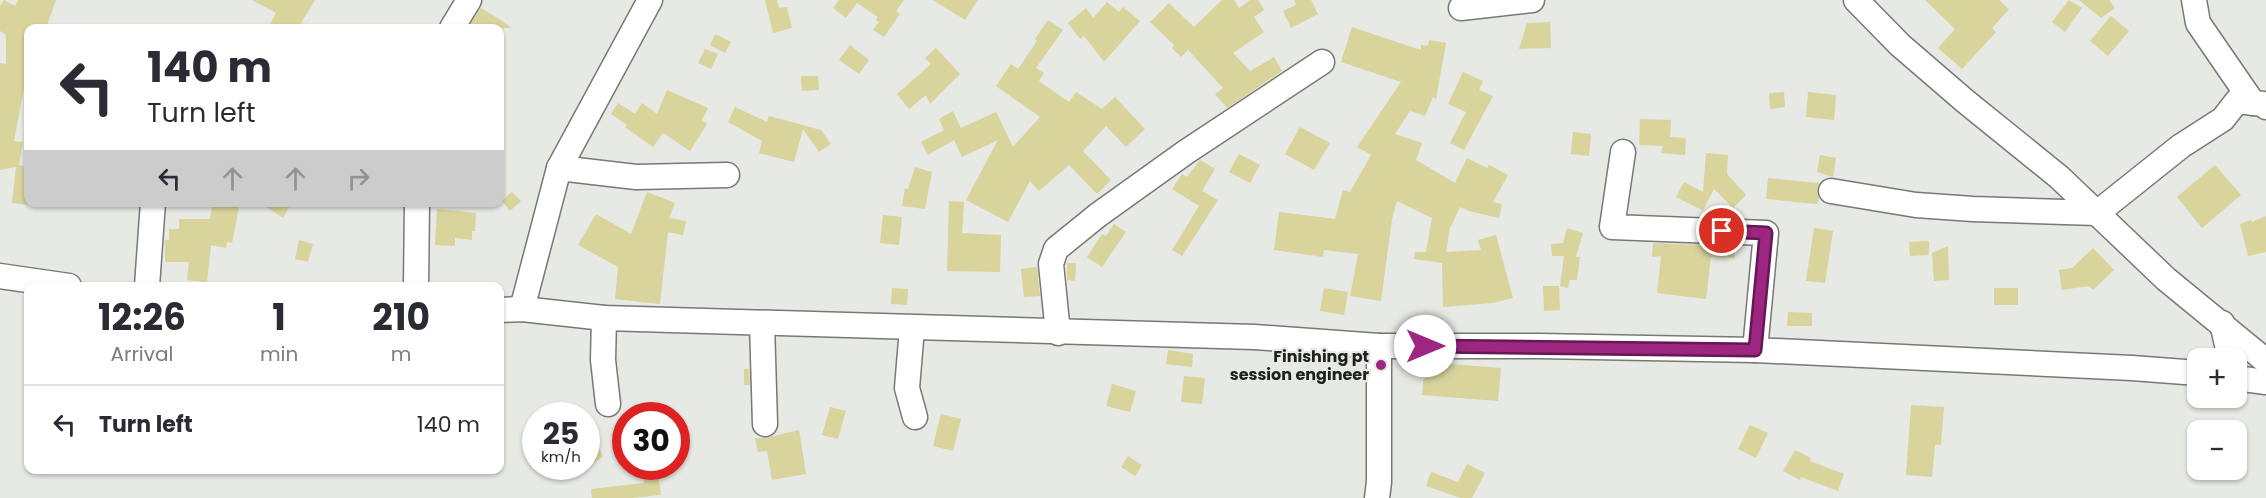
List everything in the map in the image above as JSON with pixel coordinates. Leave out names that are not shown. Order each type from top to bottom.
[{"type":"street","points":[[454,24],[469,0]]},
{"type":"street","points":[[650,0],[559,168],[511,309],[604,318],[1254,337],[1379,346],[1755,350],[2132,368],[2187,373]]},
{"type":"street","points":[[1461,8],[1532,0]]},
{"type":"street","points":[[1856,0],[1900,45],[2059,177],[2166,279],[2266,361]]},
{"type":"street","points":[[2194,0],[2198,23],[2260,105]]},
{"type":"street","points":[[1058,333],[1051,264],[1056,249],[1098,215],[1178,158],[1322,62]]},
{"type":"street","points":[[1831,191],[1916,204],[1973,209],[2097,213],[2181,146],[2223,119],[2237,101],[2260,105]]},
{"type":"street","points":[[1623,152],[1612,227],[1766,233],[1755,350]]},
{"type":"street","points":[[559,168],[636,177],[727,175]]},
{"type":"street","points":[[147,282],[153,207]]},
{"type":"street","points":[[416,282],[417,207]]},
{"type":"street","points":[[0,276],[41,282]]},
{"type":"street","points":[[604,318],[603,360],[608,404]]},
{"type":"street","points":[[762,323],[765,424]]},
{"type":"street","points":[[2222,323],[2228,348]]},
{"type":"street","points":[[912,328],[907,388],[915,417]]},
{"type":"street","points":[[1377,498],[1379,346]]},
{"type":"street","points":[[2247,379],[2266,382]]},
{"type":"building","points":[[4,0],[15,6],[18,0],[56,0],[47,24],[24,24],[24,88],[14,141],[23,142],[19,165],[24,166],[24,204],[12,203],[16,167],[0,170],[0,63],[6,64],[6,35],[0,31],[0,6]]},
{"type":"building","points":[[252,0],[315,0],[300,24],[270,24],[276,13]]},
{"type":"building","points":[[765,0],[777,0],[779,8],[787,7],[792,28],[773,33]]},
{"type":"building","points":[[839,0],[904,0],[896,11],[900,14],[884,37],[873,30],[879,22],[876,20],[878,17],[857,3],[846,18],[833,8]]},
{"type":"building","points":[[933,0],[978,0],[965,20]]},
{"type":"building","points":[[1222,0],[1234,0],[1239,8],[1250,0],[1258,0],[1264,10],[1254,17],[1264,32],[1233,53],[1250,71],[1274,57],[1282,71],[1227,108],[1215,94],[1223,88],[1188,50],[1181,57],[1172,48],[1174,45],[1150,22],[1169,3],[1194,27]]},
{"type":"building","points":[[1294,0],[1311,0],[1318,14],[1291,28],[1283,11],[1296,5]]},
{"type":"building","points":[[1925,0],[1999,0],[2009,9],[1992,28],[1996,32],[1962,69],[1938,48],[1955,29]]},
{"type":"building","points":[[2069,0],[2082,8],[2065,32],[2052,22]]},
{"type":"building","points":[[2079,0],[2109,0],[2115,8],[2101,18]]},
{"type":"building","points":[[1107,2],[1119,12],[1123,7],[1140,21],[1104,62],[1084,36],[1080,39],[1068,23],[1086,8],[1093,18]]},
{"type":"building","points":[[481,8],[512,28],[504,28],[504,24],[471,24]]},
{"type":"building","points":[[2111,16],[2129,31],[2108,56],[2090,41]]},
{"type":"building","points":[[1048,20],[1063,30],[1036,68],[1044,73],[1039,81],[1069,102],[1076,92],[1102,109],[1115,97],[1145,129],[1126,147],[1106,126],[1083,151],[1111,180],[1097,194],[1069,165],[1039,191],[1030,181],[1008,222],[966,200],[998,140],[962,157],[954,140],[928,155],[921,142],[944,130],[939,119],[953,111],[961,128],[996,112],[1013,147],[1040,117],[996,86],[1011,64],[1018,69]]},
{"type":"building","points":[[1550,22],[1551,48],[1519,49],[1527,23]]},
{"type":"building","points":[[1352,27],[1421,50],[1421,45],[1428,46],[1429,40],[1446,43],[1436,99],[1433,97],[1425,116],[1410,111],[1395,134],[1422,143],[1416,160],[1455,183],[1467,158],[1487,168],[1489,165],[1508,175],[1493,202],[1502,204],[1499,218],[1460,207],[1450,228],[1446,252],[1481,250],[1478,240],[1496,235],[1513,298],[1493,303],[1443,307],[1442,263],[1414,259],[1415,252],[1426,252],[1432,218],[1397,201],[1392,219],[1381,301],[1350,296],[1358,254],[1324,250],[1323,257],[1274,250],[1279,212],[1335,219],[1343,190],[1350,192],[1371,155],[1357,147],[1401,82],[1341,62]]},
{"type":"building","points":[[715,34],[731,42],[725,53],[710,45]]},
{"type":"building","points":[[850,45],[869,60],[859,74],[839,60]]},
{"type":"building","points":[[936,48],[960,74],[930,104],[926,95],[909,109],[897,94],[931,64],[925,58]]},
{"type":"building","points":[[705,49],[718,54],[711,69],[698,63]]},
{"type":"building","points":[[1463,72],[1483,81],[1479,90],[1493,96],[1464,150],[1450,143],[1466,112],[1448,104]]},
{"type":"building","points":[[801,76],[818,76],[819,90],[802,91]]},
{"type":"building","points":[[667,90],[708,108],[702,120],[707,124],[690,151],[663,133],[653,147],[611,114],[618,103],[635,114],[642,103],[657,114]]},
{"type":"building","points":[[1784,92],[1785,107],[1770,109],[1769,93]]},
{"type":"building","points":[[1808,92],[1836,95],[1834,120],[1806,117]]},
{"type":"building","points":[[735,107],[767,122],[769,116],[821,130],[831,144],[819,152],[803,129],[794,162],[759,153],[762,141],[728,122]]},
{"type":"building","points":[[1640,119],[1671,120],[1670,137],[1686,138],[1685,155],[1661,153],[1663,146],[1639,145]]},
{"type":"building","points":[[1300,127],[1330,143],[1314,170],[1285,154]]},
{"type":"building","points":[[1573,132],[1591,134],[1589,156],[1571,154]]},
{"type":"building","points":[[1706,153],[1728,155],[1727,174],[1746,195],[1733,208],[1714,189],[1702,212],[1676,197],[1684,182],[1703,192]]},
{"type":"building","points":[[1239,154],[1260,165],[1250,183],[1229,172]]},
{"type":"building","points":[[1820,155],[1836,158],[1833,177],[1817,172]]},
{"type":"building","points":[[1200,160],[1215,169],[1202,191],[1218,200],[1182,256],[1172,250],[1199,206],[1172,189],[1182,174],[1187,177]]},
{"type":"building","points":[[2215,165],[2241,195],[2202,228],[2177,197]]},
{"type":"building","points":[[915,167],[932,172],[925,209],[902,206],[905,188],[908,189]]},
{"type":"building","points":[[1768,178],[1819,183],[1817,204],[1766,199]]},
{"type":"building","points":[[512,192],[521,201],[510,211],[504,204],[504,199]]},
{"type":"building","points":[[647,192],[675,203],[669,218],[686,221],[683,235],[668,232],[660,304],[615,299],[618,267],[578,245],[596,214],[631,234]]},
{"type":"building","points":[[949,201],[964,202],[962,233],[1001,235],[1000,272],[947,271]]},
{"type":"building","points":[[212,207],[239,207],[232,243],[227,242],[226,248],[211,245],[207,282],[187,280],[189,262],[165,262],[165,240],[169,240],[169,229],[179,229],[179,219],[210,219]]},
{"type":"building","points":[[266,207],[289,207],[283,218]]},
{"type":"building","points":[[437,209],[476,213],[472,240],[455,238],[455,246],[435,245]]},
{"type":"building","points":[[883,215],[902,217],[899,245],[880,243]]},
{"type":"building","points":[[2266,216],[2266,252],[2248,256],[2240,224]]},
{"type":"building","points":[[1114,224],[1126,232],[1102,267],[1087,257],[1102,234],[1106,236]]},
{"type":"building","points":[[1567,228],[1583,233],[1576,257],[1580,257],[1577,280],[1570,280],[1568,288],[1560,286],[1564,256],[1552,256],[1551,244],[1563,243]]},
{"type":"building","points":[[1814,228],[1833,231],[1825,283],[1806,281]]},
{"type":"building","points":[[299,240],[313,244],[308,262],[295,259]]},
{"type":"building","points":[[1929,241],[1929,255],[1910,256],[1909,242]]},
{"type":"building","points":[[1653,243],[1735,246],[1735,258],[1711,257],[1706,299],[1657,293],[1661,256],[1652,257]]},
{"type":"building","points":[[1948,246],[1949,280],[1934,281],[1932,253]]},
{"type":"building","points":[[2093,248],[2114,270],[2093,290],[2089,286],[2062,290],[2059,270],[2072,268]]},
{"type":"building","points":[[1067,263],[1076,263],[1075,281],[1067,280]]},
{"type":"building","points":[[1037,267],[1040,296],[1024,297],[1021,269]]},
{"type":"building","points":[[1543,286],[1559,286],[1560,310],[1544,311]]},
{"type":"building","points":[[892,288],[908,289],[907,305],[891,304]]},
{"type":"building","points":[[1324,288],[1348,292],[1344,315],[1320,311]]},
{"type":"building","points":[[1994,288],[2018,288],[2018,305],[1994,305]]},
{"type":"building","points":[[1788,312],[1812,313],[1812,326],[1787,326]]},
{"type":"building","points":[[1168,350],[1193,354],[1192,367],[1166,364]]},
{"type":"building","points":[[1425,362],[1501,368],[1498,401],[1422,395]]},
{"type":"building","points":[[744,369],[749,369],[750,385],[744,385]]},
{"type":"building","points":[[1184,376],[1205,378],[1202,404],[1181,402]]},
{"type":"building","points":[[1112,384],[1136,391],[1130,412],[1106,406]]},
{"type":"building","points":[[1911,405],[1944,407],[1941,445],[1935,445],[1932,477],[1906,475]]},
{"type":"building","points":[[830,407],[846,411],[838,439],[822,435]]},
{"type":"building","points":[[941,414],[961,419],[953,451],[933,446]]},
{"type":"building","points":[[1750,425],[1768,433],[1756,458],[1738,449]]},
{"type":"building","points":[[799,430],[806,474],[772,480],[767,451],[758,452],[755,438],[766,438]]},
{"type":"building","points":[[1795,450],[1811,458],[1810,461],[1844,474],[1838,491],[1801,477],[1800,480],[1783,471]]},
{"type":"building","points":[[1128,456],[1142,465],[1135,476],[1121,467]]},
{"type":"building","points":[[1467,464],[1485,473],[1472,498],[1461,498],[1426,486],[1431,472],[1458,482]]},
{"type":"building","points":[[644,480],[659,480],[661,495],[592,498],[591,489],[644,483]]},
{"type":"place","name":"Finishing pt session engineer","points":[[1381,365]]},
{"type":"route","points":[[1425,346],[1755,350],[1766,233],[1722,231]]}]
